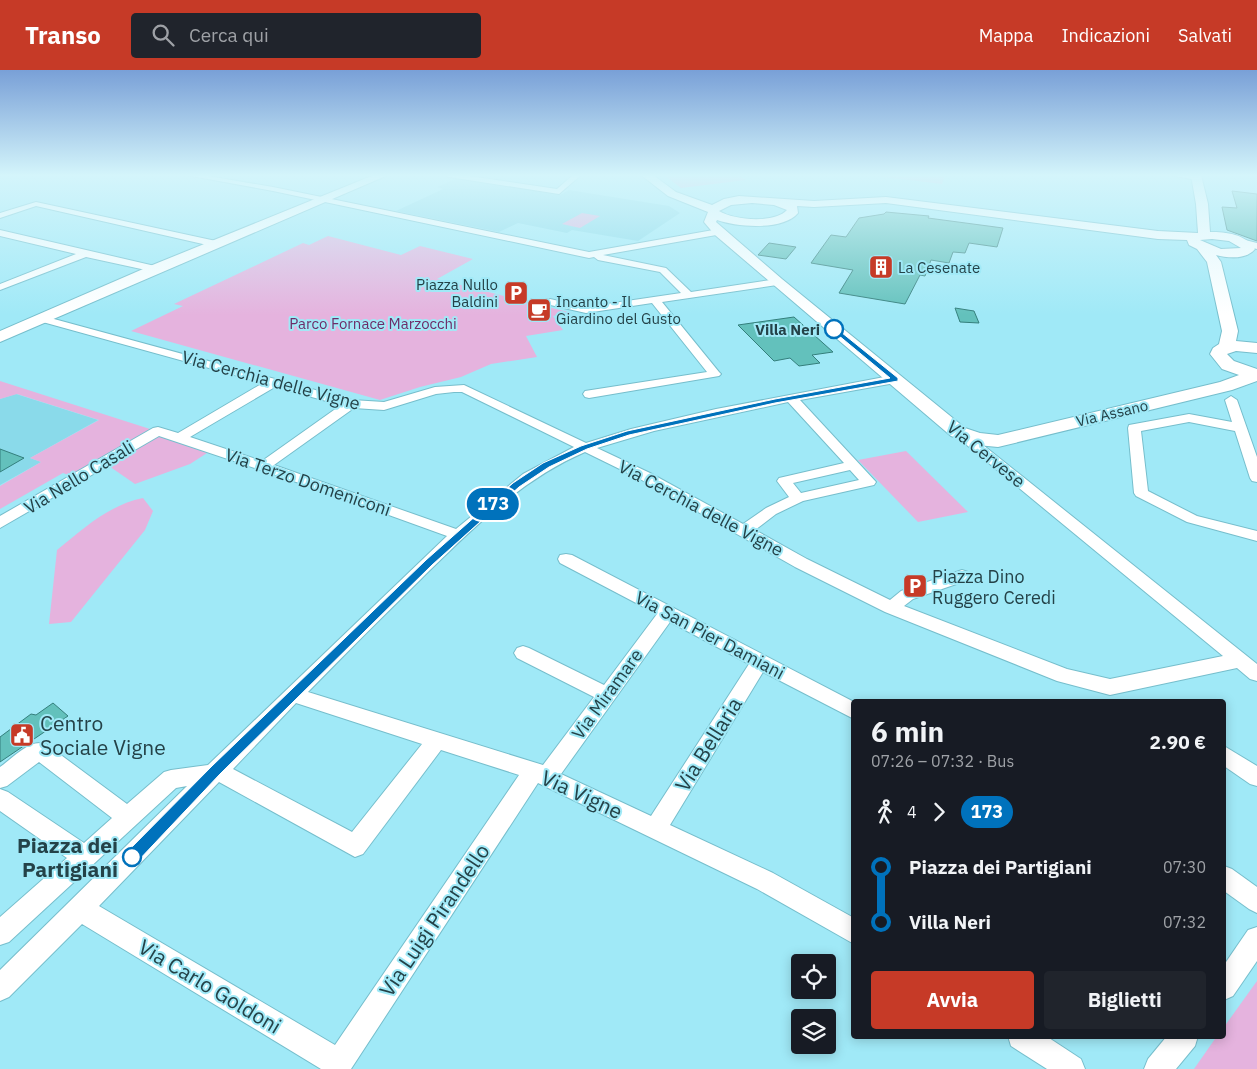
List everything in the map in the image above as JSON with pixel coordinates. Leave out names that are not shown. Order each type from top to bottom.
[{"type":"main road","points":[[0,337],[270,222]]},
{"type":"main road","points":[[710,222],[718,231],[721,226],[739,222]]},
{"type":"main road","points":[[1059,222],[1158,235],[1201,238],[1242,248]]},
{"type":"main road","points":[[1200,222],[1201,238],[1214,262],[1229,339],[1218,354],[1228,365],[1257,376]]},
{"type":"main road","name":"Via Cervese","points":[[718,231],[958,432]]},
{"type":"main road","points":[[1214,262],[1242,248]]},
{"type":"main road","points":[[1229,339],[1257,348]]},
{"type":"main road","points":[[1228,365],[1232,389]]},
{"type":"main road","name":"Via Assano","points":[[958,432],[992,447],[1232,389],[1257,376]]},
{"type":"street","points":[[115,222],[216,244]]},
{"type":"street","points":[[428,222],[662,270],[689,295]]},
{"type":"street","points":[[589,255],[718,231]]},
{"type":"street","points":[[0,234],[155,270]]},
{"type":"street","points":[[1242,248],[1257,246]]},
{"type":"street","points":[[0,287],[85,254]]},
{"type":"street","points":[[550,302],[586,310],[777,282]]},
{"type":"street","points":[[589,394],[715,374],[655,300]]},
{"type":"street","name":"Via Cerchia delle Vigne","points":[[43,318],[351,404],[388,405],[437,389],[450,387],[464,389],[645,476],[745,530],[801,563],[891,608],[1064,676],[1110,687],[1240,660]]},
{"type":"street","points":[[0,988],[81,909],[214,772],[458,535],[516,485],[546,465],[584,448],[627,433],[791,398],[895,379]]},
{"type":"street","points":[[181,437],[274,382]]},
{"type":"street","name":"Via Assano","points":[[1232,389],[1257,382]]},
{"type":"street","points":[[1232,389],[1241,428],[1257,478]]},
{"type":"street","points":[[745,530],[771,510],[798,498],[869,482],[791,398]]},
{"type":"street","points":[[264,466],[351,404]]},
{"type":"street","points":[[1241,428],[1189,418],[1134,428],[1141,493],[1192,519],[1257,536]]},
{"type":"street","name":"Via Terzo Domeniconi","points":[[158,431],[181,437],[458,535]]},
{"type":"street","name":"Via Nello Casali","points":[[0,523],[158,431]]},
{"type":"street","name":"Via Cervese","points":[[992,447],[1257,674]]},
{"type":"street","points":[[798,498],[784,481],[853,465]]},
{"type":"street","name":"Via San Pier Damiani","points":[[566,559],[851,709]]},
{"type":"street","points":[[891,608],[907,595],[962,576]]},
{"type":"street","name":"Via Miramare","points":[[540,774],[607,695],[668,612]]},
{"type":"street","points":[[523,653],[607,695]]},
{"type":"street","name":"Via Bellaria","points":[[656,828],[760,661]]},
{"type":"street","name":"Via Vigne","points":[[294,695],[540,774],[765,881],[851,930]]},
{"type":"street","points":[[0,933],[170,779],[214,772],[355,846],[436,741]]},
{"type":"street","points":[[0,779],[39,750],[127,817]]},
{"type":"street","points":[[1226,756],[1257,777]]},
{"type":"street","name":"Via Luigi Pirandello","points":[[337,1066],[540,774]]},
{"type":"street","points":[[0,799],[84,856]]},
{"type":"street","points":[[1226,878],[1257,901]]},
{"type":"street","name":"Via Carlo Goldoni","points":[[81,909],[337,1066]]},
{"type":"street","points":[[1226,984],[1257,939]]},
{"type":"street","points":[[1026,1039],[1071,1069]]},
{"type":"street","points":[[1158,1069],[1183,1039]]},
{"type":"shaded area","points":[[448,222],[667,222],[638,241],[572,230],[567,233],[518,223],[499,232]]},
{"type":"shaded area","points":[[16,394],[98,420],[30,458],[41,462],[0,485],[0,399]]},
{"type":"green space","points":[[566,222],[591,222],[580,228],[562,224]]},
{"type":"green space","name":"Parco Fornace Marzocchi","points":[[328,236],[401,255],[420,246],[473,259],[437,279],[572,313],[553,316],[563,330],[526,336],[537,357],[491,364],[461,377],[420,387],[380,400],[131,331],[183,306],[174,304],[303,243],[309,245]]},
{"type":"green space","points":[[0,381],[150,429],[71,476],[63,473],[0,509],[0,486],[41,462],[30,458],[99,420],[17,394],[0,399]]},
{"type":"green space","points":[[155,437],[162,437],[207,453],[190,464],[135,484],[106,464]]},
{"type":"green space","points":[[906,451],[968,512],[918,522],[858,460]]},
{"type":"green space","points":[[143,498],[153,511],[145,530],[71,622],[49,624],[57,550],[97,518],[119,506]]},
{"type":"green space","points":[[1257,981],[1257,1069],[1194,1069],[1215,1039],[1226,1039],[1226,1024]]},
{"type":"building","name":"La Cesenate","points":[[857,222],[955,222],[1003,228],[997,247],[969,243],[965,253],[953,252],[949,263],[931,260],[925,276],[920,275],[905,304],[839,293],[853,270],[811,263],[831,235],[846,237]]},
{"type":"building","points":[[1225,222],[1257,222],[1257,241],[1227,230]]},
{"type":"building","points":[[769,243],[796,247],[786,259],[758,255]]},
{"type":"building","points":[[955,308],[974,311],[979,323],[960,322]]},
{"type":"building","points":[[794,317],[833,352],[812,355],[820,363],[799,366],[790,358],[774,361],[738,325]]},
{"type":"building","points":[[0,449],[24,458],[0,472]]},
{"type":"building","name":"Centro Sociale Vigne","points":[[53,703],[68,716],[0,762],[0,737],[31,714],[36,715]]},
{"type":"bus line","name":"173","points":[[132,857],[216,770],[429,562],[516,485],[546,465],[584,448],[627,433],[775,401],[895,379],[834,329]]},
{"type":"place","name":"La Cesenate","points":[[881,267]]},
{"type":"place","name":"Piazza Nullo Baldini","points":[[516,293]]},
{"type":"place","name":"Incanto - Il Giardino del Gusto","points":[[539,310]]},
{"type":"place","name":"Villa Neri","points":[[834,329]]},
{"type":"place","name":"Piazza Dino Ruggero Ceredi","points":[[915,586]]},
{"type":"place","name":"Centro Sociale Vigne","points":[[22,735]]},
{"type":"place","name":"Piazza dei Partigiani","points":[[132,857]]}]
